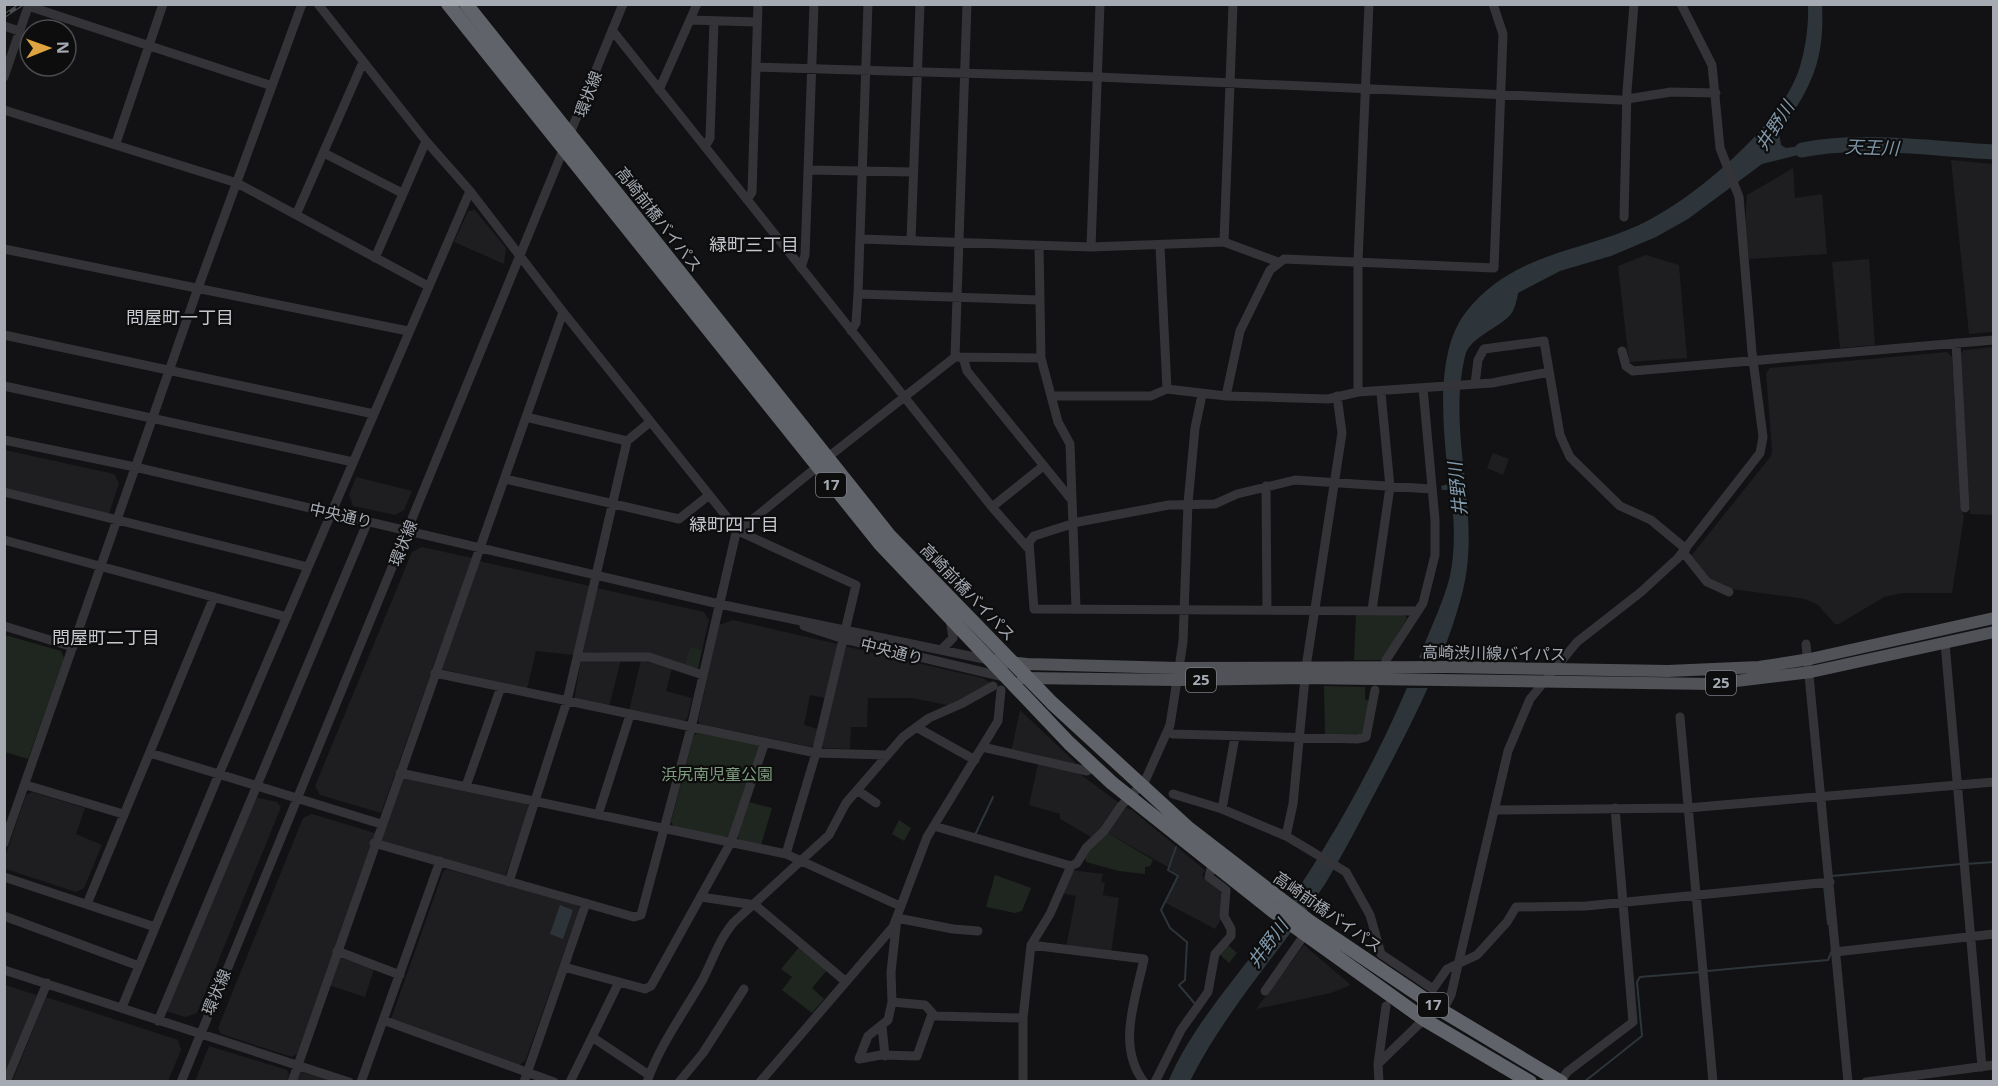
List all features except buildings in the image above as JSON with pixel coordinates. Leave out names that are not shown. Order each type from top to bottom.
[{"type":"highway","name":"高崎前橋バイパス","points":[[448,4],[564,153],[822,463],[1028,679],[1140,786],[1305,929],[1425,1020],[1530,1082]]},
{"type":"highway","name":"高崎前橋バイパス","points":[[466,4],[571,135],[822,463],[880,544],[989,660],[999,684],[1092,766],[1212,864],[1277,905]]},
{"type":"highway","name":"高崎前橋バイパス","points":[[1305,929],[1561,1082]]},
{"type":"main road","name":"高崎渋川線バイパス","points":[[1401,674],[1448,667],[1553,671],[1668,671],[1759,667],[1810,659],[1994,618]]},
{"type":"main road","name":"高崎渋川線バイパス","points":[[999,684],[1028,679],[1306,673],[1401,674],[1443,680],[1711,684],[1811,672],[1994,632]]},
{"type":"main road","name":"高崎渋川線バイパス","points":[[989,660],[1178,674]]},
{"type":"main road","points":[[1048,698],[1049,684],[1054,679]]},
{"type":"street","points":[[116,143],[163,4]]},
{"type":"street","points":[[4,843],[103,566],[198,288],[302,4]]},
{"type":"street","points":[[318,4],[426,141],[470,191],[562,312],[738,531],[856,585],[816,753],[786,854]]},
{"type":"street","name":"環状線","points":[[181,1082],[520,255],[564,153],[623,4]]},
{"type":"street","points":[[659,90],[697,4]]},
{"type":"street","points":[[747,200],[752,192],[758,4]]},
{"type":"street","points":[[801,268],[805,255],[814,4]]},
{"type":"street","points":[[851,331],[856,323],[858,294],[868,4]]},
{"type":"street","points":[[911,240],[920,4]]},
{"type":"street","points":[[967,4],[958,243],[959,357],[967,371],[1042,467],[1070,498]]},
{"type":"street","points":[[1091,247],[1100,4]]},
{"type":"street","points":[[1224,242],[1233,4]]},
{"type":"street","points":[[1358,392],[1358,261],[1369,4]]},
{"type":"street","points":[[1226,396],[1240,331],[1270,270],[1284,259],[1494,268],[1502,29],[1493,4]]},
{"type":"street","points":[[1624,217],[1627,100],[1634,4]]},
{"type":"street","points":[[1378,1064],[1425,1020],[1441,1010],[1451,995],[1513,737],[1530,699],[1577,642],[1641,592],[1684,551],[1760,453],[1763,437],[1737,189],[1720,144],[1712,65],[1681,4]]},
{"type":"street","points":[[29,5],[149,47],[272,86]]},
{"type":"street","points":[[690,20],[757,22]]},
{"type":"street","points":[[705,147],[710,138],[714,21]]},
{"type":"street","points":[[612,30],[904,398],[1022,544],[1028,548]]},
{"type":"street","points":[[4,77],[18,34]]},
{"type":"street","points":[[296,215],[363,62]]},
{"type":"street","points":[[756,68],[1098,77],[1627,100],[1671,92],[1716,93]]},
{"type":"street","points":[[4,110],[116,143],[237,183],[428,286]]},
{"type":"street","points":[[375,258],[426,141]]},
{"type":"street","points":[[324,153],[402,193]]},
{"type":"street","points":[[808,170],[913,172]]},
{"type":"street","points":[[122,1007],[219,774],[470,191]]},
{"type":"street","points":[[860,239],[1091,247],[1224,242],[1278,262]]},
{"type":"street","points":[[1039,246],[1041,358],[1058,422],[1070,444],[1071,526],[1076,608]]},
{"type":"street","points":[[1160,246],[1167,389]]},
{"type":"street","points":[[4,249],[408,331]]},
{"type":"street","points":[[858,294],[1039,300]]},
{"type":"street","points":[[292,1082],[562,312]]},
{"type":"street","points":[[4,335],[374,414]]},
{"type":"street","points":[[1622,351],[1626,366],[1633,371],[1994,340]]},
{"type":"street","points":[[1472,384],[1478,360],[1484,348],[1544,341],[1560,435],[1570,457],[1620,506],[1651,520],[1684,551],[1707,582],[1729,592]]},
{"type":"street","points":[[1956,343],[1965,508]]},
{"type":"street","points":[[375,843],[634,917],[641,915],[691,728],[738,531],[904,398],[959,357],[1041,358]]},
{"type":"street","points":[[1051,396],[1151,396],[1167,389],[1202,395],[1328,399],[1358,392],[1381,393],[1472,384],[1549,372]]},
{"type":"street","points":[[4,386],[353,462]]},
{"type":"street","points":[[1386,660],[1424,603],[1435,555],[1427,388]]},
{"type":"street","points":[[1372,610],[1390,487],[1381,393]]},
{"type":"street","points":[[1023,1082],[1023,1018],[1031,945],[1050,914],[1071,866],[1077,863],[1093,840],[1109,826],[1140,786],[1167,732],[1173,713],[1186,609],[1188,503],[1195,428],[1202,395]]},
{"type":"street","points":[[1286,836],[1293,804],[1306,673],[1342,433],[1337,396]]},
{"type":"street","points":[[526,417],[627,441]]},
{"type":"street","points":[[509,882],[567,701],[627,441],[650,423]]},
{"type":"street","name":"中央通り","points":[[4,440],[135,467],[782,618],[845,634],[999,684]]},
{"type":"street","points":[[992,507],[1042,467]]},
{"type":"street","points":[[505,479],[678,519],[708,496]]},
{"type":"street","points":[[1418,611],[1034,609],[1028,548],[1034,536],[1078,522],[1188,503],[1215,504],[1266,486],[1295,480],[1431,489]]},
{"type":"street","points":[[1266,486],[1267,609]]},
{"type":"street","points":[[4,492],[308,567]]},
{"type":"street","points":[[158,1021],[368,521]]},
{"type":"street","points":[[4,540],[287,616]]},
{"type":"street","points":[[87,904],[214,597]]},
{"type":"street","points":[[941,650],[953,638],[950,619]]},
{"type":"street","points":[[4,626],[73,648]]},
{"type":"street","name":"中央通り","points":[[845,634],[989,660]]},
{"type":"street","points":[[1945,643],[1982,1067]]},
{"type":"street","points":[[1806,644],[1810,659],[1834,952],[1848,1082]]},
{"type":"street","points":[[578,657],[649,657],[703,675]]},
{"type":"street","points":[[435,673],[816,753],[886,756]]},
{"type":"street","points":[[592,1037],[648,1078],[724,934],[829,835],[840,812],[857,790],[886,756],[916,727],[999,684],[999,722],[934,826],[900,906],[891,972],[892,1002],[888,1020],[868,1036],[859,1059],[917,1056],[932,1014]]},
{"type":"street","points":[[466,786],[501,687]]},
{"type":"street","points":[[1167,732],[1235,737],[1366,737],[1375,690]]},
{"type":"street","points":[[598,814],[630,715]]},
{"type":"street","points":[[1680,717],[1713,1082]]},
{"type":"street","points":[[916,727],[975,760]]},
{"type":"street","points":[[1222,809],[1235,737]]},
{"type":"street","points":[[564,967],[645,988],[651,986],[731,842],[765,742]]},
{"type":"street","points":[[982,747],[1087,771],[1092,766]]},
{"type":"street","points":[[150,753],[381,824]]},
{"type":"street","points":[[400,773],[786,854],[900,906]]},
{"type":"street","points":[[1495,810],[1687,808],[1994,782]]},
{"type":"street","points":[[26,785],[123,814]]},
{"type":"street","points":[[857,790],[876,803]]},
{"type":"street","points":[[1173,794],[1212,808],[1222,809],[1286,836],[1344,870],[1370,915],[1382,954],[1433,989],[1447,969],[1477,955],[1507,922],[1516,907],[1581,907],[1830,882]]},
{"type":"street","points":[[1561,1082],[1567,1072],[1633,1022],[1615,808]]},
{"type":"street","points":[[934,826],[1071,866]]},
{"type":"street","points":[[361,1082],[440,861]]},
{"type":"street","points":[[1155,1082],[1181,1030],[1208,992],[1215,954],[1232,936],[1232,929],[1224,916],[1226,890],[1209,877],[1212,864]]},
{"type":"street","points":[[4,877],[155,927]]},
{"type":"street","points":[[701,897],[755,905],[845,981]]},
{"type":"street","points":[[524,1082],[586,903]]},
{"type":"street","points":[[4,916],[139,966]]},
{"type":"street","points":[[765,1080],[845,981],[893,927],[897,918]]},
{"type":"street","points":[[897,918],[953,929],[978,931]]},
{"type":"street","points":[[1265,991],[1305,929]]},
{"type":"street","points":[[1834,952],[1994,934]]},
{"type":"street","points":[[1031,945],[1144,959],[1130,1024],[1133,1053],[1138,1072],[1144,1082]]},
{"type":"street","points":[[337,951],[399,975]]},
{"type":"street","points":[[4,970],[349,1082]]},
{"type":"street","points":[[570,1082],[619,982]]},
{"type":"street","points":[[6,1082],[47,983]]},
{"type":"street","points":[[679,1082],[703,1053],[744,989]]},
{"type":"street","points":[[892,1002],[921,1004],[932,1014],[1023,1018]]},
{"type":"street","points":[[1379,1082],[1378,1064],[1386,1006]]},
{"type":"street","points":[[383,1020],[554,1082]]},
{"type":"street","points":[[882,1026],[885,1056]]},
{"type":"street","points":[[1866,1082],[1931,1078],[1994,1065]]},
{"type":"shaded area","points":[[1951,160],[1993,164],[1993,332],[1969,334]]},
{"type":"shaded area","points":[[1793,168],[1795,198],[1822,194],[1827,254],[1749,259],[1745,226],[1747,195]]},
{"type":"shaded area","points":[[475,210],[506,248],[504,264],[454,242],[468,211]]},
{"type":"shaded area","points":[[1646,255],[1679,265],[1687,358],[1629,362],[1618,266]]},
{"type":"shaded area","points":[[1869,259],[1875,345],[1840,348],[1832,262]]},
{"type":"shaded area","points":[[1993,347],[1993,515],[1970,514],[1959,355],[1964,350]]},
{"type":"shaded area","points":[[1947,352],[1952,357],[1961,507],[1964,517],[1952,593],[1903,593],[1884,597],[1839,624],[1835,624],[1818,605],[1805,599],[1731,589],[1712,582],[1691,556],[1771,456],[1766,373],[1770,368]]},
{"type":"shaded area","points":[[5,450],[114,474],[119,483],[109,514],[5,488]]},
{"type":"shaded area","points":[[1493,453],[1509,459],[1503,475],[1487,468]]},
{"type":"shaded area","points":[[356,477],[412,491],[404,510],[395,515],[353,506],[349,495]]},
{"type":"shaded area","points":[[422,547],[472,558],[381,813],[320,795],[315,786],[412,552]]},
{"type":"shaded area","points":[[479,561],[590,586],[574,655],[536,651],[527,689],[441,669]]},
{"type":"shaded area","points":[[597,588],[704,612],[709,620],[698,668],[599,652],[583,653]]},
{"type":"shaded area","points":[[733,620],[838,644],[825,698],[810,695],[804,725],[818,729],[815,744],[811,747],[700,724],[698,720],[719,625]]},
{"type":"shaded area","points":[[844,646],[982,678],[991,683],[952,706],[912,698],[868,698],[867,727],[851,727],[850,749],[824,748],[822,746]]},
{"type":"shaded area","points":[[581,660],[621,660],[609,706],[574,700]]},
{"type":"shaded area","points":[[641,660],[672,668],[666,691],[692,698],[687,719],[682,721],[629,711]]},
{"type":"shaded area","points":[[1020,710],[1077,764],[1011,752]]},
{"type":"shaded area","points":[[1038,764],[1076,771],[1119,803],[1104,827],[1091,837],[1060,819],[1060,814],[1029,805]]},
{"type":"shaded area","points":[[406,778],[526,803],[529,808],[505,876],[379,842],[400,780]]},
{"type":"shaded area","points":[[32,792],[85,808],[76,834],[102,845],[84,888],[76,892],[6,869],[5,857],[26,795]]},
{"type":"shaded area","points":[[255,797],[277,802],[281,807],[197,1013],[185,1017],[166,1011]]},
{"type":"shaded area","points":[[1123,807],[1132,810],[1205,870],[1202,876],[1222,893],[1222,918],[1215,929],[1164,902],[1178,877],[1168,867],[1106,832]]},
{"type":"shaded area","points":[[312,814],[375,833],[297,1054],[292,1057],[221,1034],[218,1028],[303,818]]},
{"type":"shaded area","points":[[446,869],[578,904],[579,910],[526,1059],[520,1065],[391,1019]]},
{"type":"shaded area","points":[[1072,870],[1103,874],[1101,882],[1105,883],[1103,895],[1119,898],[1111,953],[1066,947],[1076,896],[1061,893]]},
{"type":"shaded area","points":[[1304,945],[1351,985],[1331,993],[1256,1009]]},
{"type":"shaded area","points":[[342,958],[374,969],[365,997],[329,985],[338,960]]},
{"type":"shaded area","points":[[5,985],[37,995],[5,1075]]},
{"type":"shaded area","points":[[46,997],[178,1040],[181,1050],[168,1081],[12,1082]]},
{"type":"shaded area","points":[[209,1046],[287,1070],[289,1075],[287,1081],[195,1081]]},
{"type":"shaded area","points":[[302,1072],[333,1081],[295,1082],[298,1073]]},
{"type":"green space","points":[[1356,613],[1405,615],[1407,618],[1382,660],[1354,660]]},
{"type":"green space","points":[[5,635],[61,651],[64,658],[28,759],[5,752]]},
{"type":"green space","points":[[690,647],[702,650],[698,668],[685,666]]},
{"type":"green space","points":[[1324,686],[1365,687],[1365,699],[1369,701],[1363,734],[1325,736]]},
{"type":"green space","name":"浜尻南児童公園","points":[[698,733],[758,744],[759,748],[730,835],[726,837],[674,827],[671,822],[694,735]]},
{"type":"green space","points":[[749,802],[772,808],[761,845],[740,841],[737,836]]},
{"type":"green space","points":[[899,820],[911,828],[904,841],[892,834]]},
{"type":"green space","points":[[1106,832],[1153,860],[1150,866],[1145,867],[1145,874],[1119,871],[1086,862],[1085,857],[1094,842]]},
{"type":"green space","points":[[995,875],[1031,888],[1022,911],[1015,913],[986,907]]},
{"type":"green space","points":[[1227,944],[1237,953],[1229,963],[1218,953]]},
{"type":"green space","points":[[800,946],[828,969],[812,988],[824,999],[812,1013],[782,990],[792,977],[781,969]]},
{"type":"water","name":"井野川","points":[[1808,5],[1822,5],[1818,58],[1814,73],[1800,102],[1779,133],[1781,145],[1786,148],[1815,144],[1820,146],[1814,151],[1762,164],[1688,219],[1656,237],[1611,256],[1560,271],[1518,293],[1511,314],[1468,349],[1460,386],[1459,415],[1469,535],[1467,564],[1455,619],[1436,669],[1402,742],[1325,884],[1220,1029],[1190,1081],[1168,1082],[1188,1043],[1288,905],[1332,835],[1391,724],[1441,603],[1450,576],[1454,544],[1451,490],[1442,490],[1441,486],[1449,484],[1443,395],[1449,350],[1456,329],[1466,312],[1484,293],[1503,278],[1524,266],[1637,226],[1680,201],[1725,166],[1765,125],[1793,84],[1805,45]]},
{"type":"water","points":[[560,905],[573,910],[563,939],[550,934]]},
{"type":"pier","points":[[1416,658],[1442,658],[1430,688],[1405,688]]},
{"type":"waterway","name":"天王川","points":[[1802,150],[1872,145],[1994,152]]},
{"type":"waterway","points":[[975,835],[993,797]]},
{"type":"waterway","points":[[1176,847],[1168,870],[1178,876],[1161,910],[1170,928],[1187,942],[1185,980],[1179,985],[1196,1005]]},
{"type":"waterway","points":[[1966,864],[1994,862]]},
{"type":"waterway","points":[[1832,876],[1961,864]]},
{"type":"waterway","points":[[1824,885],[1828,924]]},
{"type":"waterway","points":[[1707,971],[1828,960],[1831,953]]},
{"type":"waterway","points":[[1584,1082],[1642,1036],[1637,982],[1640,977],[1701,972]]},
{"type":"railway","points":[[4,16],[22,4]]},
{"type":"district","name":"緑町三丁目","points":[[754,245]]},
{"type":"district","name":"問屋町一丁目","points":[[180,318]]},
{"type":"district","name":"緑町四丁目","points":[[734,525]]},
{"type":"district","name":"問屋町二丁目","points":[[106,638]]}]
